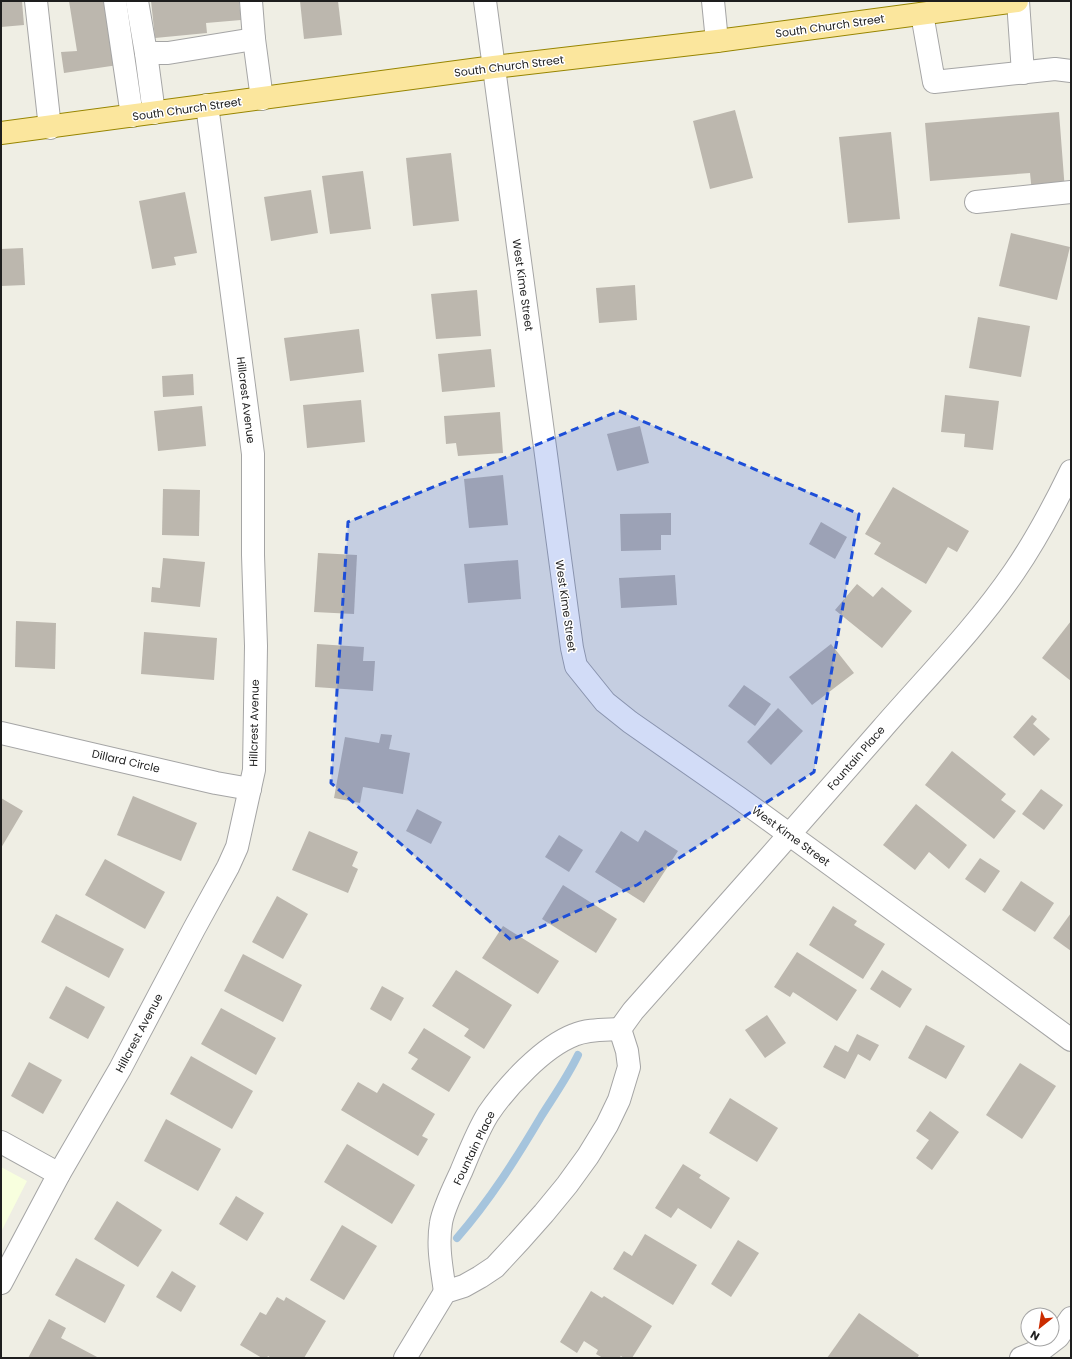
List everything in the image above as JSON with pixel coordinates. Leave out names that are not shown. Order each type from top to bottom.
[{"type":"main road","name":"South Church Street","points":[[1,133],[50,128],[207,105],[262,99],[494,67],[717,41],[922,14],[967,4],[1017,1]]},
{"type":"street","points":[[36,1],[50,128]]},
{"type":"street","points":[[115,1],[132,116]]},
{"type":"street","points":[[137,1],[154,113]]},
{"type":"street","points":[[251,1],[254,39],[262,99]]},
{"type":"street","name":"West Kime Street","points":[[485,1],[572,648],[576,666],[605,702],[630,722],[739,798],[789,836],[1071,1040]]},
{"type":"street","points":[[713,1],[717,41]]},
{"type":"street","points":[[1017,1],[1023,73]]},
{"type":"street","points":[[922,14],[934,82],[1055,69],[1071,71]]},
{"type":"street","points":[[146,53],[168,53],[254,39]]},
{"type":"street","name":"Hillcrest Avenue","points":[[1,1284],[59,1174],[120,1069],[228,867],[237,847],[254,770],[256,646],[253,555],[253,454],[207,105]]},
{"type":"street","points":[[976,202],[1071,192]]},
{"type":"street","name":"Fountain Place","points":[[445,1292],[439,1244],[441,1221],[455,1184],[488,1115],[505,1092],[528,1067],[554,1045],[575,1034],[597,1030],[620,1029],[633,1011],[789,836],[993,601],[1015,571],[1048,516],[1071,471]]},
{"type":"street","name":"Dillard Circle","points":[[1,732],[216,783],[250,789]]},
{"type":"street","points":[[405,1358],[445,1292],[464,1286],[494,1267],[544,1213],[588,1156],[607,1125],[619,1100],[629,1067],[627,1050],[620,1029]]},
{"type":"street","points":[[1,1142],[59,1174]]},
{"type":"street","points":[[1021,1358],[1041,1350],[1058,1337],[1071,1318]]},
{"type":"highlighted area","points":[[619,411],[859,514],[814,772],[637,885],[511,940],[331,783],[348,522]]},
{"type":"shaded area","points":[[1,1167],[27,1181],[1,1232]]},
{"type":"building","points":[[1,1],[22,1],[24,25],[1,27]]},
{"type":"building","points":[[69,1],[108,1],[118,65],[64,73],[61,52],[77,51]]},
{"type":"building","points":[[151,1],[239,1],[241,20],[206,23],[207,33],[155,38]]},
{"type":"building","points":[[300,1],[338,1],[342,35],[304,39]]},
{"type":"building","points":[[735,110],[753,178],[710,189],[693,121]]},
{"type":"building","points":[[1059,112],[1065,191],[1032,193],[1030,173],[930,181],[925,123]]},
{"type":"building","points":[[891,132],[900,219],[848,223],[839,137]]},
{"type":"building","points":[[451,153],[459,221],[413,226],[406,158]]},
{"type":"building","points":[[363,171],[371,229],[330,234],[322,176]]},
{"type":"building","points":[[311,190],[318,233],[271,241],[264,197]]},
{"type":"building","points":[[185,192],[197,253],[174,257],[176,265],[152,269],[139,201]]},
{"type":"building","points":[[1011,233],[1070,247],[1057,300],[999,286]]},
{"type":"building","points":[[23,248],[25,285],[1,286],[1,249]]},
{"type":"building","points":[[635,285],[637,320],[599,323],[596,288]]},
{"type":"building","points":[[477,290],[481,336],[436,339],[431,294]]},
{"type":"building","points":[[978,317],[1030,326],[1021,377],[969,368]]},
{"type":"building","points":[[359,329],[364,372],[290,381],[284,338]]},
{"type":"building","points":[[491,349],[495,387],[442,392],[438,354]]},
{"type":"building","points":[[193,374],[194,395],[163,397],[162,376]]},
{"type":"building","points":[[945,395],[999,401],[993,450],[964,447],[965,434],[941,432]]},
{"type":"building","points":[[361,400],[365,442],[307,448],[303,405]]},
{"type":"building","points":[[202,406],[206,446],[158,451],[154,411]]},
{"type":"building","points":[[500,412],[503,453],[458,456],[456,443],[446,444],[444,416]]},
{"type":"building","points":[[640,426],[649,463],[617,471],[607,434]]},
{"type":"building","points":[[503,475],[508,525],[469,528],[464,479]]},
{"type":"building","points":[[893,487],[969,531],[957,552],[948,547],[926,584],[874,554],[881,543],[865,534]]},
{"type":"building","points":[[163,489],[200,490],[199,536],[162,535]]},
{"type":"building","points":[[671,513],[671,535],[661,535],[661,550],[621,551],[620,514]]},
{"type":"building","points":[[821,522],[847,537],[835,559],[809,544]]},
{"type":"building","points":[[318,553],[357,555],[354,614],[314,612]]},
{"type":"building","points":[[163,558],[205,562],[200,607],[151,602],[152,587],[160,588]]},
{"type":"building","points":[[518,560],[521,599],[468,603],[464,564]]},
{"type":"building","points":[[675,575],[677,605],[621,608],[619,578]]},
{"type":"building","points":[[857,584],[873,597],[882,587],[912,611],[882,648],[835,610]]},
{"type":"building","points":[[16,621],[56,623],[55,669],[15,667]]},
{"type":"building","points":[[1071,621],[1071,681],[1042,658]]},
{"type":"building","points":[[144,632],[217,638],[214,680],[141,674]]},
{"type":"building","points":[[317,644],[364,647],[363,661],[375,661],[373,691],[315,687]]},
{"type":"building","points":[[831,644],[854,673],[812,705],[789,677]]},
{"type":"building","points":[[744,685],[771,704],[755,726],[728,706]]},
{"type":"building","points":[[778,708],[803,731],[771,765],[747,742]]},
{"type":"building","points":[[1032,715],[1037,719],[1033,724],[1050,739],[1034,756],[1013,737]]},
{"type":"building","points":[[381,734],[392,735],[389,749],[410,753],[403,794],[363,787],[360,803],[334,798],[345,737],[379,743]]},
{"type":"building","points":[[952,751],[1006,794],[1001,800],[1016,811],[994,839],[925,785]]},
{"type":"building","points":[[1041,789],[1063,805],[1044,830],[1022,814]]},
{"type":"building","points":[[133,796],[197,823],[181,861],[117,835]]},
{"type":"building","points":[[1,798],[23,811],[1,848]]},
{"type":"building","points":[[916,804],[967,845],[949,869],[929,852],[915,870],[883,845]]},
{"type":"building","points":[[417,809],[442,822],[431,844],[406,831]]},
{"type":"building","points":[[645,830],[678,851],[644,903],[595,872],[621,831],[638,842]]},
{"type":"building","points":[[309,831],[358,852],[352,866],[358,869],[348,893],[292,870]]},
{"type":"building","points":[[559,835],[583,850],[569,872],[545,857]]},
{"type":"building","points":[[980,858],[1000,871],[985,893],[965,879]]},
{"type":"building","points":[[105,859],[165,892],[145,929],[85,895]]},
{"type":"building","points":[[1021,881],[1054,903],[1035,932],[1002,910]]},
{"type":"building","points":[[563,885],[617,919],[596,953],[542,919]]},
{"type":"building","points":[[277,896],[308,914],[283,959],[252,942]]},
{"type":"building","points":[[833,906],[857,921],[854,925],[885,944],[863,979],[809,945]]},
{"type":"building","points":[[1071,913],[1071,951],[1053,938]]},
{"type":"building","points":[[56,914],[124,949],[109,978],[41,942]]},
{"type":"building","points":[[503,926],[559,961],[538,994],[482,958]]},
{"type":"building","points":[[797,952],[857,990],[837,1021],[793,992],[790,997],[774,987]]},
{"type":"building","points":[[243,954],[302,985],[283,1022],[224,991]]},
{"type":"building","points":[[456,970],[512,1005],[484,1049],[464,1036],[469,1029],[432,1006]]},
{"type":"building","points":[[882,970],[912,989],[900,1008],[870,989]]},
{"type":"building","points":[[66,986],[105,1007],[88,1039],[49,1018]]},
{"type":"building","points":[[382,986],[404,998],[391,1021],[370,1009]]},
{"type":"building","points":[[221,1008],[276,1038],[256,1075],[201,1044]]},
{"type":"building","points":[[767,1015],[786,1043],[765,1058],[745,1030]]},
{"type":"building","points":[[926,1025],[965,1046],[946,1079],[908,1058]]},
{"type":"building","points":[[424,1028],[471,1057],[449,1092],[411,1069],[418,1059],[408,1053]]},
{"type":"building","points":[[857,1034],[879,1045],[870,1061],[858,1054],[845,1079],[823,1067],[835,1045],[848,1052]]},
{"type":"building","points":[[191,1056],[253,1091],[232,1129],[170,1094]]},
{"type":"building","points":[[29,1062],[62,1080],[43,1114],[11,1096]]},
{"type":"building","points":[[1020,1063],[1056,1086],[1022,1139],[986,1115]]},
{"type":"building","points":[[358,1082],[377,1093],[383,1083],[435,1114],[422,1136],[428,1139],[418,1156],[341,1110]]},
{"type":"building","points":[[730,1098],[778,1128],[757,1162],[709,1133]]},
{"type":"building","points":[[930,1111],[959,1132],[932,1170],[916,1158],[929,1140],[916,1131]]},
{"type":"building","points":[[166,1119],[221,1149],[198,1191],[144,1161]]},
{"type":"building","points":[[347,1144],[415,1185],[392,1224],[324,1182]]},
{"type":"building","points":[[683,1164],[701,1175],[699,1178],[730,1198],[711,1229],[678,1208],[671,1218],[655,1208]]},
{"type":"building","points":[[236,1196],[264,1213],[247,1241],[219,1224]]},
{"type":"building","points":[[117,1201],[162,1230],[138,1267],[94,1239]]},
{"type":"building","points":[[342,1225],[377,1246],[344,1300],[310,1280]]},
{"type":"building","points":[[645,1234],[697,1265],[673,1305],[613,1269],[624,1251],[632,1256]]},
{"type":"building","points":[[738,1240],[759,1253],[731,1297],[711,1284]]},
{"type":"building","points":[[76,1258],[125,1285],[105,1323],[55,1295]]},
{"type":"building","points":[[172,1271],[196,1286],[181,1312],[156,1297]]},
{"type":"building","points":[[591,1291],[602,1298],[604,1296],[652,1326],[632,1358],[624,1358],[621,1356],[619,1358],[603,1358],[596,1354],[598,1350],[584,1341],[577,1353],[560,1342]]},
{"type":"building","points":[[277,1297],[284,1301],[286,1297],[326,1321],[304,1358],[271,1358],[268,1356],[267,1358],[262,1358],[240,1345],[260,1312],[266,1315]]},
{"type":"building","points":[[859,1313],[919,1355],[917,1358],[827,1358]]},
{"type":"building","points":[[49,1319],[66,1328],[61,1338],[99,1358],[28,1358]]},
{"type":"waterway","points":[[457,1238],[481,1209],[502,1179],[578,1055]]}]
